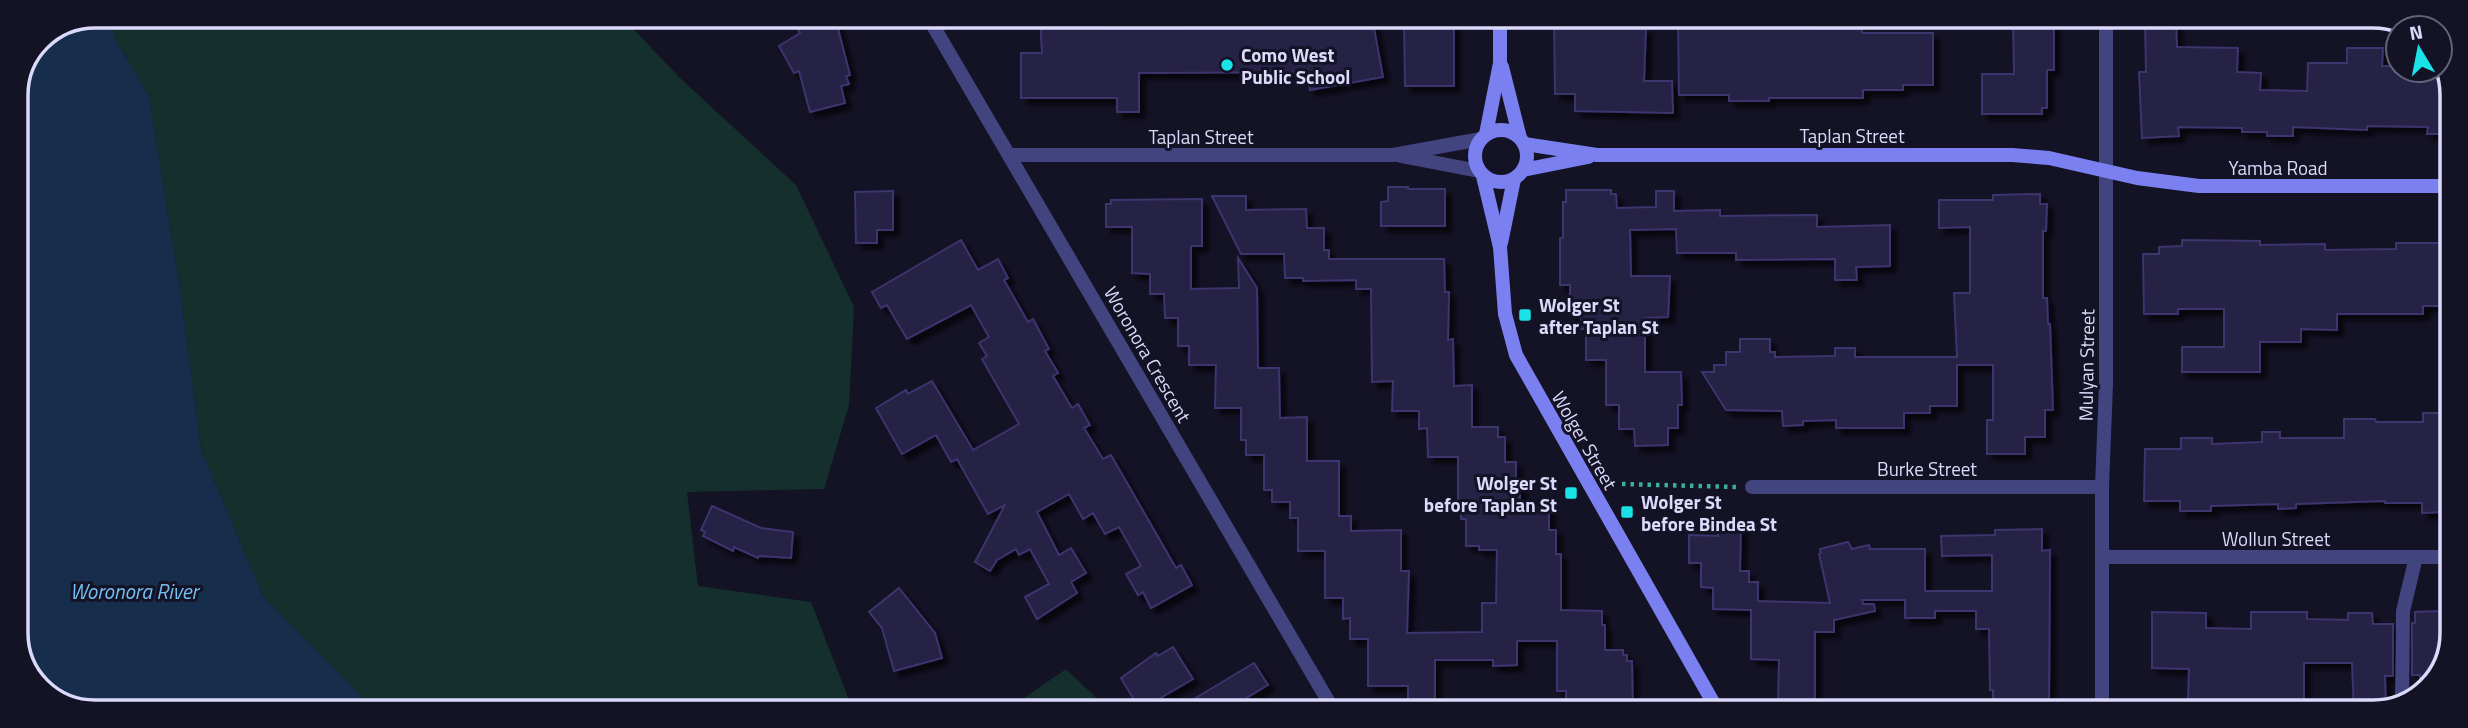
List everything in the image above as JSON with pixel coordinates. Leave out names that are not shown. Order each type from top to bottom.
[{"type":"street","name":"Woronora Crescent","points":[[934,28],[1328,700]]},
{"type":"street","points":[[1500,28],[1500,63],[1484,136],[1474,158],[1481,173],[1494,182],[1518,175],[1527,157],[1500,63]]},
{"type":"street","name":"Mulyan Street","points":[[2102,700],[2102,486],[2106,384],[2106,28]]},
{"type":"street","points":[[1484,136],[1493,131],[1507,131],[1522,141]]},
{"type":"street","name":"Taplan Street","points":[[1393,155],[1484,136]]},
{"type":"street","name":"Taplan Street","points":[[1522,141],[1597,155],[2012,155],[2049,158],[2106,170]]},
{"type":"street","name":"Taplan Street","points":[[1009,155],[1393,155],[1481,173]]},
{"type":"street","name":"Taplan Street","points":[[1518,175],[1597,155]]},
{"type":"street","name":"Yamba Road","points":[[2106,170],[2166,183],[2199,186],[2440,186]]},
{"type":"street","name":"Wolger Street","points":[[1481,173],[1500,247],[1505,314],[1516,355],[1712,700]]},
{"type":"street","name":"Wolger Street","points":[[1500,247],[1518,175]]},
{"type":"street","name":"Burke Street","points":[[1752,487],[2102,486]]},
{"type":"street","name":"Wollun Street","points":[[2102,557],[2440,557]]},
{"type":"street","points":[[2402,693],[2403,611],[2416,557]]},
{"type":"path","points":[[1622,484],[1752,487]]},
{"type":"green space","points":[[111,28],[632,28],[681,79],[796,185],[854,307],[849,405],[824,489],[687,492],[698,586],[811,602],[849,700],[365,700],[263,596],[201,449],[180,289],[149,96]]},
{"type":"green space","points":[[1066,669],[1098,700],[1021,700]]},
{"type":"water","name":"Woronora River","points":[[111,28],[149,96],[180,289],[201,449],[263,596],[365,700],[78,698],[58,689],[42,674],[29,646],[28,95],[29,82],[39,58],[58,39],[69,33],[82,29]]},
{"type":"building","points":[[797,28],[838,28],[850,75],[846,76],[849,84],[841,86],[845,103],[810,112],[799,71],[794,73],[779,46],[800,33]]},
{"type":"building","points":[[1041,28],[1374,28],[1383,77],[1310,90],[1307,72],[1139,73],[1139,112],[1117,112],[1117,98],[1021,98],[1021,53],[1042,53]]},
{"type":"building","points":[[1404,28],[1454,28],[1454,86],[1405,86]]},
{"type":"building","points":[[1554,28],[1646,28],[1644,81],[1672,81],[1673,113],[1575,111],[1575,94],[1555,94]]},
{"type":"building","points":[[1678,28],[1814,28],[1862,29],[1862,33],[1933,33],[1933,85],[1903,85],[1903,90],[1863,90],[1863,98],[1769,98],[1769,101],[1729,101],[1729,95],[1679,95]]},
{"type":"building","points":[[2013,28],[2054,28],[2054,70],[2047,70],[2047,108],[2042,108],[2042,114],[1982,114],[1982,74],[2014,74]]},
{"type":"building","points":[[2145,28],[2176,28],[2177,47],[2238,48],[2237,72],[2261,73],[2260,90],[2307,91],[2308,63],[2347,63],[2347,48],[2383,48],[2384,84],[2439,84],[2440,134],[2427,134],[2428,127],[2367,126],[2367,130],[2293,127],[2293,136],[2267,136],[2267,132],[2242,132],[2242,128],[2178,127],[2179,136],[2142,138],[2139,72],[2146,72]]},
{"type":"building","points":[[1388,187],[1445,189],[1445,226],[1381,226],[1381,202],[1388,201]]},
{"type":"building","points":[[1566,190],[1611,190],[1611,194],[1616,194],[1617,208],[1656,207],[1656,191],[1674,191],[1674,211],[1720,210],[1720,216],[1817,215],[1817,227],[1890,225],[1890,266],[1856,267],[1857,280],[1835,280],[1835,259],[1736,260],[1736,253],[1677,253],[1676,229],[1630,230],[1631,276],[1670,276],[1668,317],[1645,318],[1645,372],[1681,372],[1682,405],[1678,405],[1678,428],[1668,428],[1668,445],[1635,446],[1634,429],[1619,429],[1619,405],[1606,405],[1606,360],[1586,360],[1586,329],[1581,329],[1581,315],[1570,315],[1570,285],[1560,285],[1560,238],[1563,238],[1563,202],[1566,202]]},
{"type":"building","points":[[893,191],[893,230],[877,230],[877,243],[856,243],[855,192]]},
{"type":"building","points":[[2040,194],[2040,204],[2047,204],[2046,231],[2043,231],[2043,298],[2047,298],[2050,324],[2053,410],[2045,410],[2045,437],[2025,437],[2025,454],[1987,454],[1987,420],[1993,420],[1993,365],[1957,365],[1957,406],[1930,406],[1930,413],[1904,413],[1904,428],[1836,428],[1836,420],[1803,421],[1803,425],[1783,426],[1782,411],[1726,410],[1702,372],[1714,372],[1714,365],[1726,365],[1726,352],[1740,352],[1740,339],[1770,339],[1770,352],[1775,352],[1775,357],[1835,356],[1835,348],[1855,348],[1855,357],[1957,357],[1954,293],[1970,293],[1970,227],[1939,228],[1939,200],[1993,200],[1993,195]]},
{"type":"building","points":[[1212,196],[1246,196],[1246,210],[1306,209],[1307,228],[1324,228],[1324,250],[1329,250],[1329,259],[1444,259],[1445,292],[1449,292],[1448,340],[1453,339],[1454,386],[1472,385],[1472,427],[1498,427],[1498,437],[1505,437],[1505,462],[1516,462],[1516,482],[1520,482],[1520,508],[1549,508],[1549,530],[1556,530],[1556,554],[1561,554],[1561,610],[1602,611],[1605,650],[1623,650],[1627,661],[1632,661],[1633,700],[1566,700],[1566,691],[1557,691],[1557,641],[1517,641],[1517,665],[1493,666],[1493,660],[1435,660],[1435,700],[1408,700],[1408,686],[1368,686],[1368,639],[1350,639],[1350,618],[1343,619],[1343,598],[1325,598],[1325,551],[1298,551],[1298,518],[1290,518],[1290,502],[1272,502],[1272,490],[1264,490],[1264,455],[1246,455],[1246,440],[1241,440],[1241,408],[1215,408],[1216,365],[1189,365],[1189,346],[1178,346],[1178,318],[1165,318],[1164,294],[1150,294],[1150,274],[1132,273],[1132,227],[1106,227],[1106,204],[1111,204],[1111,200],[1202,199],[1202,246],[1191,246],[1191,289],[1239,288],[1238,258],[1257,288],[1258,368],[1279,368],[1280,418],[1307,417],[1307,461],[1339,461],[1339,516],[1351,516],[1351,531],[1401,530],[1401,571],[1409,571],[1407,633],[1482,632],[1482,603],[1496,603],[1497,550],[1479,550],[1479,546],[1466,546],[1466,519],[1461,519],[1458,505],[1458,457],[1428,457],[1427,428],[1419,429],[1419,411],[1392,411],[1393,381],[1372,382],[1371,289],[1356,289],[1356,280],[1303,281],[1303,278],[1285,278],[1284,254],[1241,254]]},
{"type":"building","points":[[961,240],[978,270],[998,259],[1008,278],[1004,280],[1028,322],[1033,319],[1049,349],[1045,351],[1058,373],[1053,376],[1072,408],[1078,404],[1090,425],[1084,428],[1103,459],[1111,455],[1176,568],[1181,565],[1192,585],[1151,608],[1143,592],[1138,595],[1126,574],[1141,566],[1119,527],[1105,534],[1093,513],[1083,519],[1069,494],[1037,512],[1059,555],[1071,548],[1086,573],[1071,582],[1077,593],[1037,619],[1025,597],[1049,584],[1030,549],[1019,555],[1016,549],[997,560],[990,571],[975,562],[1005,505],[988,514],[957,459],[951,462],[936,435],[902,454],[876,408],[906,390],[908,394],[932,381],[973,450],[1019,424],[982,359],[987,356],[979,343],[989,337],[971,305],[907,339],[887,305],[881,308],[872,292]]},
{"type":"building","points":[[2182,240],[2260,241],[2260,245],[2325,244],[2325,250],[2396,249],[2396,243],[2440,243],[2440,306],[2423,306],[2423,314],[2337,314],[2337,330],[2301,329],[2301,342],[2260,342],[2260,372],[2182,372],[2182,347],[2224,347],[2224,309],[2178,309],[2178,314],[2144,314],[2143,254],[2159,254],[2159,247],[2182,246]]},
{"type":"building","points":[[2423,413],[2440,413],[2440,512],[2422,513],[2422,503],[2385,501],[2296,504],[2296,508],[2278,509],[2278,504],[2211,506],[2211,511],[2180,511],[2180,501],[2144,501],[2145,449],[2181,449],[2181,438],[2212,438],[2212,444],[2262,442],[2262,432],[2280,432],[2280,438],[2344,438],[2344,419],[2423,422]]},
{"type":"building","points":[[712,506],[761,528],[793,532],[791,558],[758,558],[734,547],[733,551],[703,536],[705,532],[701,530]]},
{"type":"building","points":[[1718,523],[1741,524],[1740,571],[1749,571],[1749,582],[1758,582],[1758,601],[1830,603],[1820,549],[1848,542],[1852,549],[1869,545],[1870,549],[1925,549],[1925,591],[1992,591],[1992,555],[1942,556],[1941,536],[1995,535],[1995,530],[2042,529],[2042,551],[2050,550],[2049,700],[1993,700],[1993,690],[1990,690],[1989,629],[1976,629],[1976,611],[1935,611],[1935,618],[1905,618],[1905,600],[1862,600],[1863,604],[1874,604],[1875,611],[1834,620],[1834,632],[1815,632],[1815,700],[1778,700],[1779,660],[1751,659],[1751,610],[1713,609],[1713,588],[1701,587],[1701,563],[1689,563],[1689,535],[1718,536]]},
{"type":"building","points":[[899,588],[935,633],[942,658],[894,671],[882,628],[869,612]]},
{"type":"building","points":[[2439,611],[2438,650],[2429,670],[2420,680],[2420,675],[2412,675],[2412,623],[2415,623],[2415,612]]},
{"type":"building","points":[[2152,612],[2206,613],[2206,628],[2251,629],[2251,612],[2307,612],[2307,619],[2348,620],[2348,613],[2372,613],[2373,624],[2393,624],[2393,676],[2385,676],[2386,698],[2382,699],[2354,700],[2352,663],[2304,663],[2304,700],[2188,700],[2189,669],[2152,668]]},
{"type":"building","points":[[1173,647],[1193,679],[1157,700],[1134,700],[1121,678],[1156,653],[1158,656]]},
{"type":"building","points":[[1254,663],[1268,685],[1243,700],[1192,700]]},
{"type":"place","name":"Como West Public School","points":[[1227,65]]},
{"type":"place","name":"Wolger St after Taplan St","points":[[1525,315]]},
{"type":"place","name":"Wolger St before Taplan St","points":[[1571,493]]},
{"type":"place","name":"Wolger St before Bindea St","points":[[1627,512]]}]
